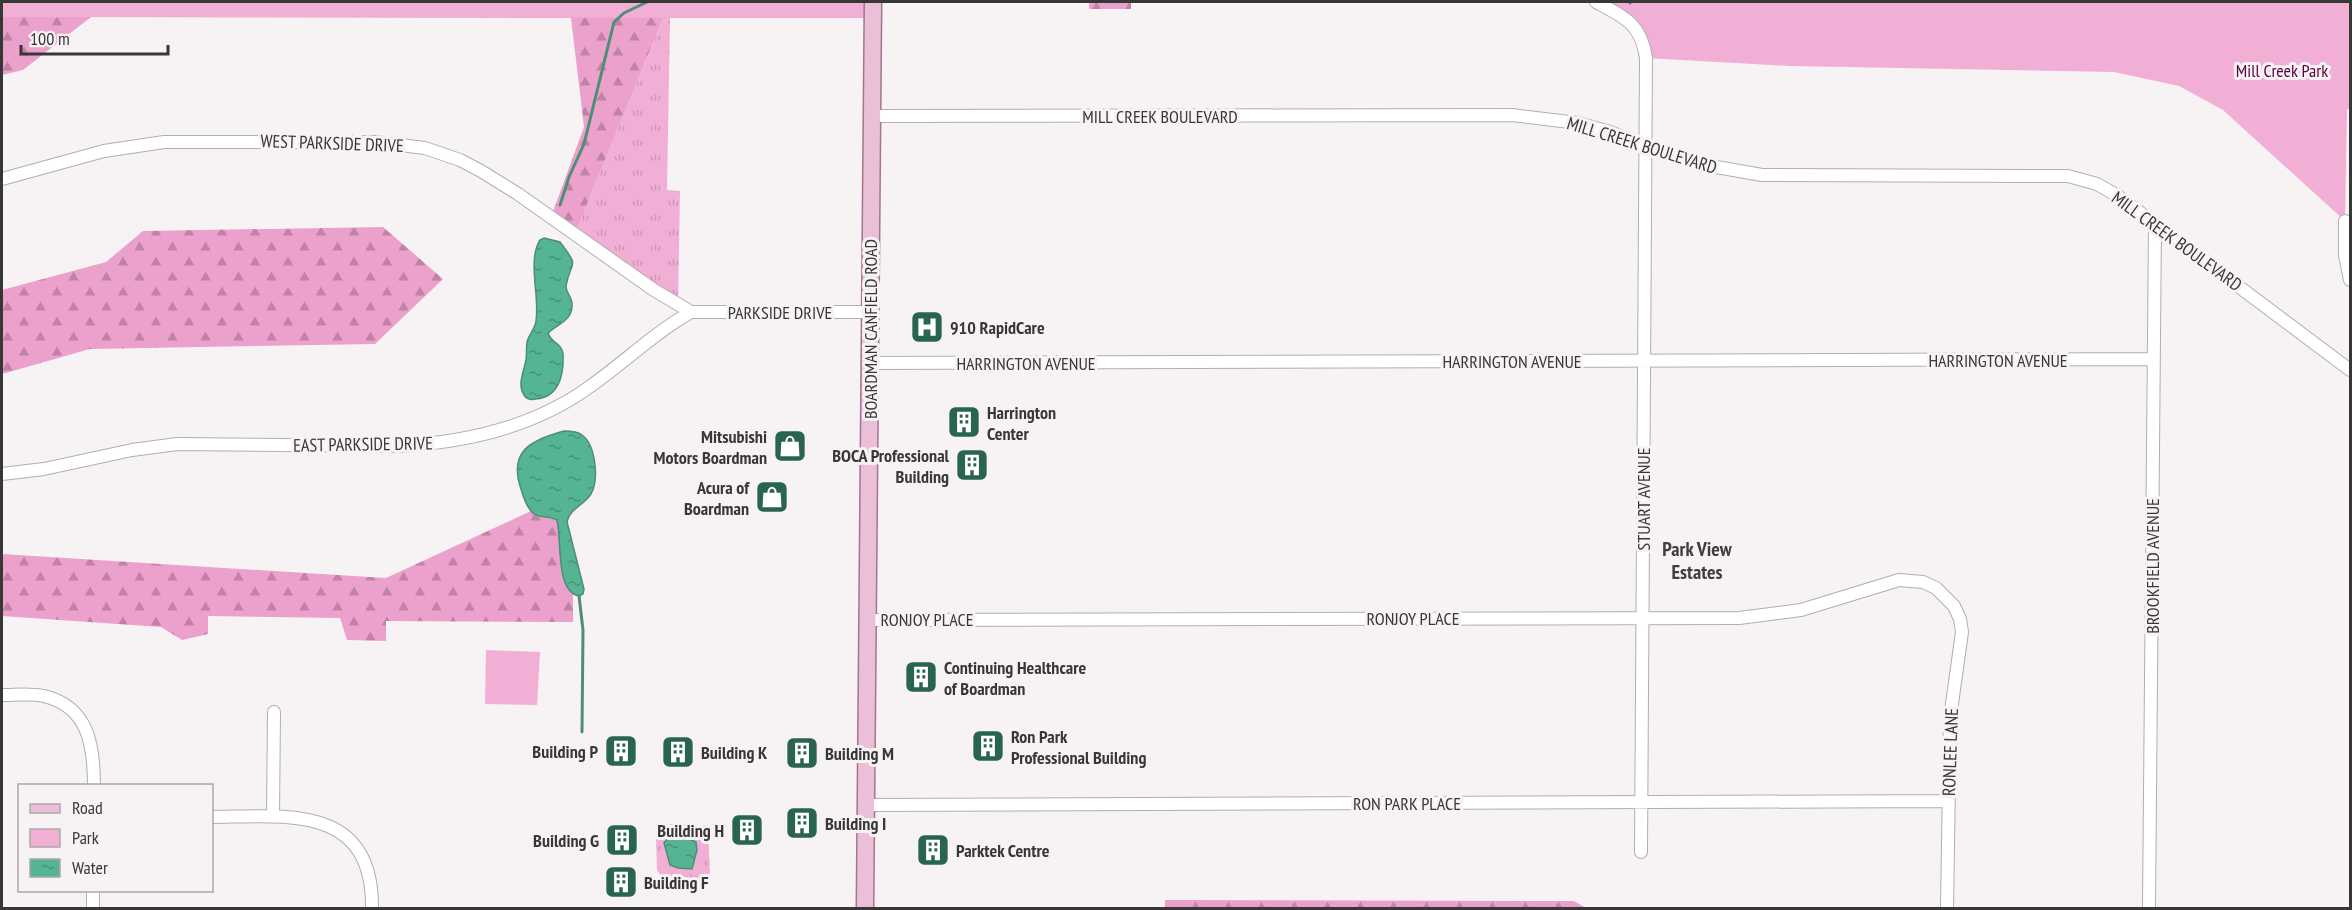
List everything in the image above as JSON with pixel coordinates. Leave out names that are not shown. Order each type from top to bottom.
[{"type":"main road","name":"BOARDMAN CANFIELD ROAD","points":[[865,909],[873,2]]},
{"type":"street","name":"STUART AVENUE","points":[[1596,2],[1630,22],[1640,34],[1644,44],[1646,76],[1641,852]]},
{"type":"street","name":"MILL CREEK BOULEVARD","points":[[872,116],[1512,115],[1578,123],[1705,165],[1762,175],[2068,176],[2108,190],[2350,370]]},
{"type":"street","name":"WEST PARKSIDE DRIVE","points":[[2,179],[104,151],[164,142],[375,142],[425,148],[460,160],[482,171],[654,290],[691,312]]},
{"type":"street","points":[[2345,220],[2344,255],[2350,280]]},
{"type":"street","name":"BROOKFIELD AVENUE","points":[[2149,909],[2155,223]]},
{"type":"street","name":"PARKSIDE DRIVE","points":[[691,312],[870,312]]},
{"type":"street","name":"EAST PARKSIDE DRIVE","points":[[2,474],[44,470],[132,450],[177,444],[395,446],[437,444],[485,435],[536,418],[567,402],[594,384],[653,336],[691,312]]},
{"type":"street","name":"HARRINGTON AVENUE","points":[[869,363],[2154,359]]},
{"type":"street","name":"RONJOY PLACE","points":[[868,620],[1739,618],[1779,614],[1821,605],[1899,580],[1923,582],[1936,588],[1948,599]]},
{"type":"street","name":"RONLEE LANE","points":[[1947,909],[1950,718],[1962,632],[1957,612],[1948,599]]},
{"type":"street","points":[[2,695],[44,696],[62,703],[79,718],[85,726],[93,747],[94,784]]},
{"type":"street","points":[[273,816],[274,712]]},
{"type":"street","name":"RON PARK PLACE","points":[[866,805],[1948,801]]},
{"type":"street","points":[[213,817],[306,818],[331,827],[349,840],[368,868],[371,880],[372,909]]},
{"type":"street","points":[[93,892],[93,909]]},
{"type":"green space","points":[[2,2],[873,18],[663,18],[575,234],[551,217],[584,127],[571,18],[91,17],[23,70],[2,75]]},
{"type":"green space","points":[[2,2],[873,2],[873,18],[2,17]]},
{"type":"green space","points":[[1089,2],[1131,2],[1131,9],[1089,9]]},
{"type":"green space","name":"Mill Creek Park","points":[[1596,2],[2350,2],[2350,109],[2347,109],[2345,221],[2223,110],[2179,86],[2114,72],[1791,66],[1646,58],[1640,34]]},
{"type":"green space","points":[[663,18],[670,18],[667,190],[680,191],[678,304],[575,234]]},
{"type":"green space","points":[[383,227],[443,279],[375,344],[90,349],[2,374],[2,290],[106,262],[143,231]]},
{"type":"green space","points":[[531,511],[537,516],[557,520],[562,570],[568,588],[573,594],[573,622],[386,621],[386,641],[347,640],[340,618],[208,616],[208,634],[182,640],[161,627],[2,616],[2,554],[386,578]]},
{"type":"green space","points":[[486,650],[540,652],[537,705],[485,704]]},
{"type":"green space","points":[[677,823],[708,826],[710,878],[707,880],[663,879],[657,870],[656,835],[663,826]]},
{"type":"green space","points":[[1165,900],[1574,901],[1586,908],[1165,908]]},
{"type":"water","points":[[544,238],[560,242],[572,261],[566,286],[572,302],[572,310],[564,322],[548,333],[551,339],[561,347],[563,354],[561,377],[558,384],[550,394],[531,399],[524,395],[521,382],[527,342],[536,321],[534,258],[540,240]]},
{"type":"water","points":[[564,431],[578,433],[587,440],[595,463],[595,480],[591,494],[574,510],[567,522],[584,589],[583,594],[579,596],[571,592],[563,575],[557,520],[536,515],[531,511],[518,476],[520,456],[525,449],[532,443]]},
{"type":"water","points":[[669,837],[685,837],[696,842],[697,850],[692,869],[670,865],[664,843]]},
{"type":"waterway","points":[[560,205],[569,177],[584,144],[614,22],[624,13],[647,2]]},
{"type":"waterway","points":[[579,596],[583,630],[582,732]]},
{"type":"place","name":"910 RapidCare","points":[[927,327]]},
{"type":"place","name":"Harrington Center","points":[[964,422]]},
{"type":"place","name":"Mitsubishi Motors Boardman","points":[[790,446]]},
{"type":"place","name":"BOCA Professional Building","points":[[972,465]]},
{"type":"place","name":"Acura of Boardman","points":[[772,497]]},
{"type":"place","name":"Continuing Healthcare of Boardman","points":[[921,677]]},
{"type":"place","name":"Ron Park Professional Building","points":[[988,746]]},
{"type":"place","name":"Building P","points":[[621,751]]},
{"type":"place","name":"Building K","points":[[678,752]]},
{"type":"place","name":"Building M","points":[[802,753]]},
{"type":"place","name":"Building I","points":[[802,823]]},
{"type":"place","name":"Building H","points":[[747,830]]},
{"type":"place","name":"Building G","points":[[622,840]]},
{"type":"place","name":"Parktek Centre","points":[[933,850]]},
{"type":"place","name":"Building F","points":[[621,882]]},
{"type":"district","name":"Park View Estates","points":[[1697,560]]}]
